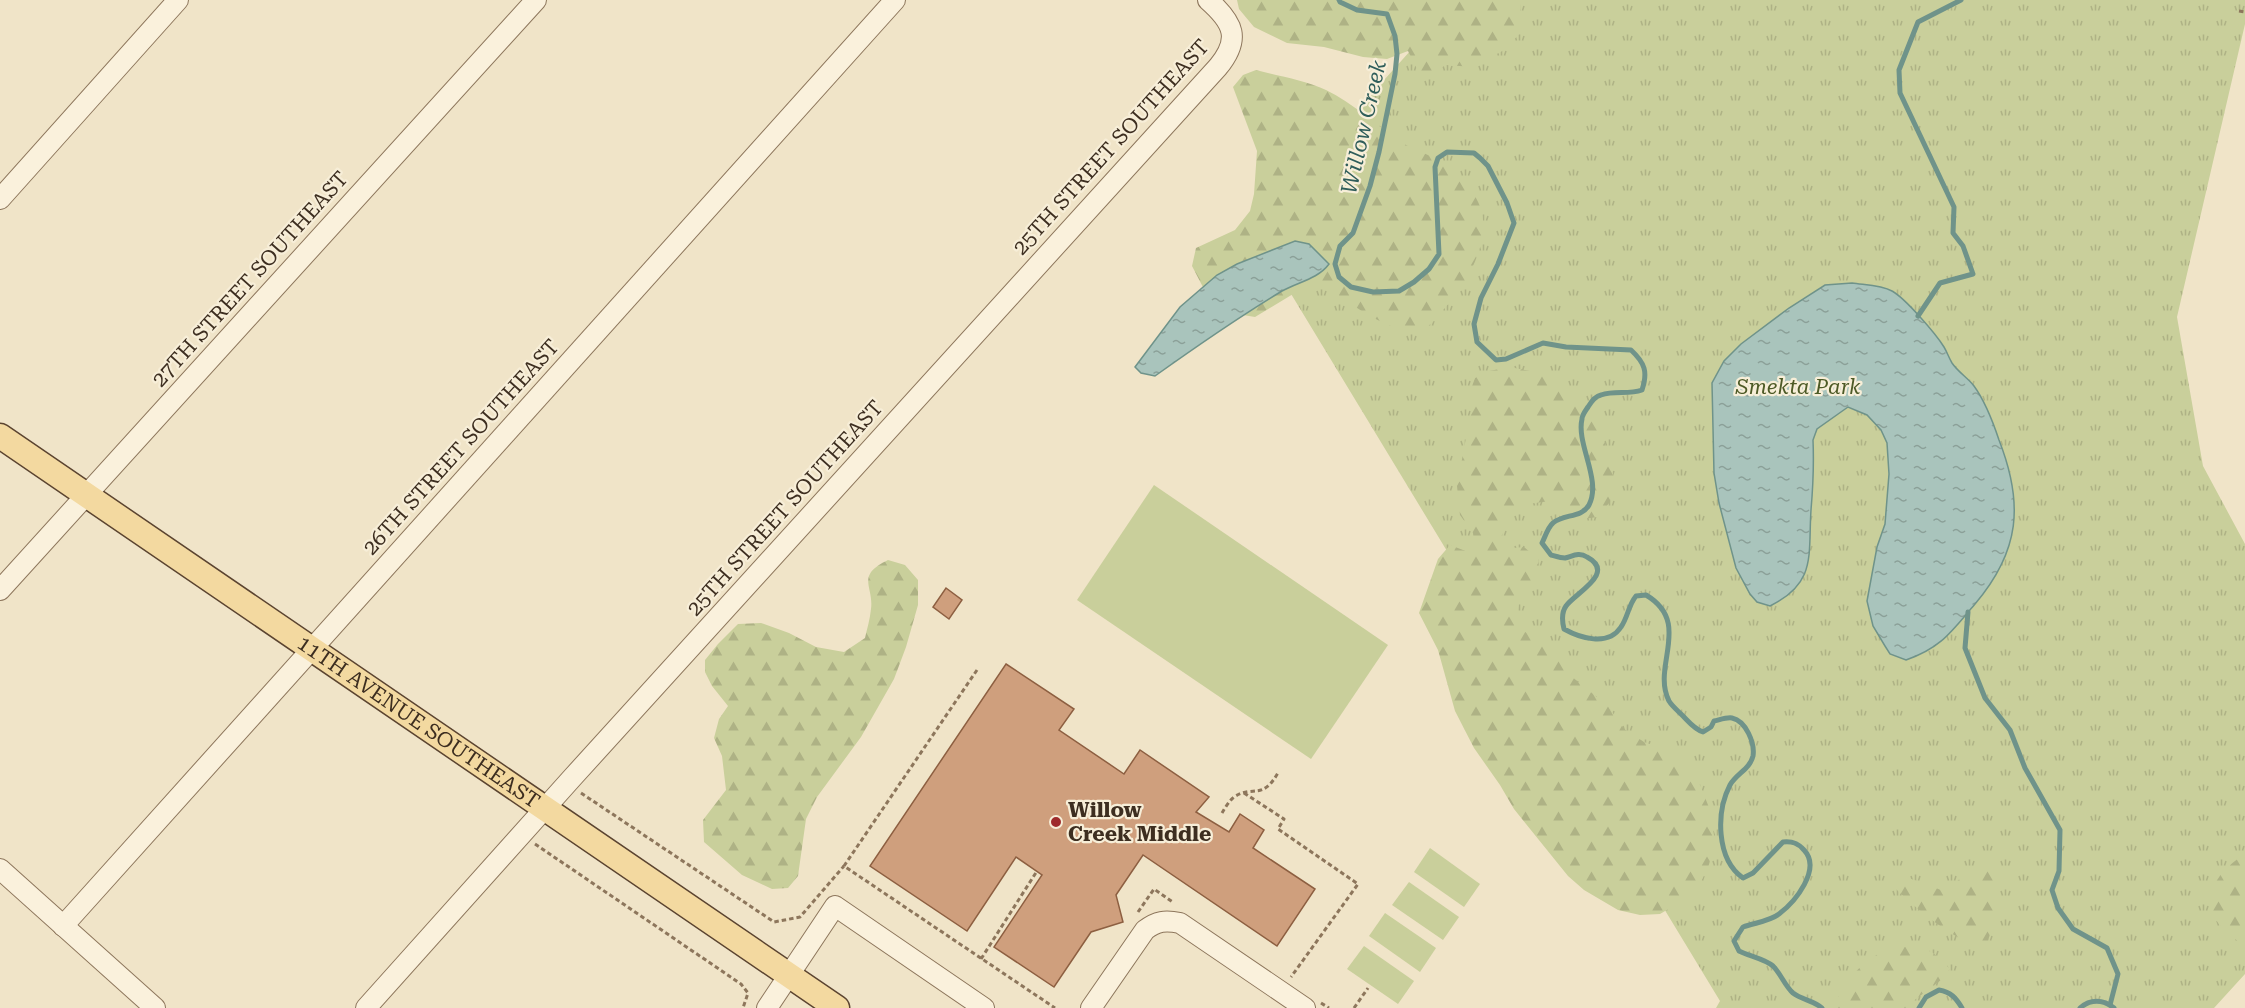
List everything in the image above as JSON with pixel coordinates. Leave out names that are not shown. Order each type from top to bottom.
[{"type":"main road","name":"11TH AVENUE SOUTHEAST","points":[[0,436],[837,1008]]},
{"type":"street","points":[[0,199],[178,0]]},
{"type":"street","name":"27TH STREET SOUTHEAST","points":[[0,590],[536,0]]},
{"type":"street","name":"26TH STREET SOUTHEAST","points":[[63,926],[895,0]]},
{"type":"street","name":"25TH STREET SOUTHEAST","points":[[366,1008],[1218,68],[1232,46],[1233,36],[1225,18],[1208,0]]},
{"type":"street","points":[[0,869],[155,1008]]},
{"type":"street","points":[[767,1008],[835,906],[984,1008]]},
{"type":"street","points":[[1091,1008],[1145,930],[1157,922],[1168,921],[1180,923],[1305,1008]]},
{"type":"path","points":[[2239,10],[2245,12]]},
{"type":"path","points":[[567,784],[774,922],[800,917],[844,866],[977,670]]},
{"type":"path","points":[[1222,813],[1233,798],[1267,788],[1279,771]]},
{"type":"path","points":[[1244,793],[1284,819],[1278,829],[1358,884],[1288,981]]},
{"type":"path","points":[[521,835],[741,984],[748,993],[743,1008]]},
{"type":"path","points":[[844,866],[1055,1008]]},
{"type":"path","points":[[981,958],[1037,871]]},
{"type":"path","points":[[1354,1008],[1368,988]]},
{"type":"green space","points":[[1237,0],[1521,0],[1519,34],[1506,49],[1473,67],[1446,65],[1428,75],[1418,71],[1408,51],[1387,59],[1363,57],[1324,47],[1287,43],[1254,27],[1239,9]]},
{"type":"green space","name":"Smekta Park","points":[[1456,0],[2245,0],[2245,24],[2177,317],[2203,466],[2245,544],[2245,974],[2214,1008],[1716,1008],[1720,1001],[1251,228]]},
{"type":"green space","points":[[1256,70],[1309,84],[1336,95],[1401,142],[1442,164],[1474,195],[1481,209],[1483,224],[1482,240],[1477,256],[1453,299],[1426,328],[1411,331],[1384,323],[1322,283],[1303,288],[1255,317],[1237,314],[1205,291],[1192,266],[1196,248],[1235,230],[1250,211],[1254,194],[1257,151],[1233,87],[1243,75]]},
{"type":"green space","points":[[1510,367],[1549,375],[1576,390],[1597,414],[1613,474],[1610,502],[1597,517],[1577,520],[1563,507],[1550,501],[1528,504],[1511,517],[1500,539],[1503,549],[1524,547],[1538,559],[1540,577],[1519,603],[1516,622],[1523,631],[1543,640],[1560,655],[1571,676],[1608,706],[1624,729],[1644,742],[1670,751],[1698,780],[1710,810],[1715,842],[1708,868],[1698,887],[1660,914],[1640,915],[1618,910],[1584,890],[1568,876],[1514,809],[1474,748],[1455,711],[1438,650],[1419,613],[1438,559],[1450,545],[1475,552],[1473,533],[1460,515],[1457,486],[1471,411],[1470,392],[1475,378],[1489,371]]},
{"type":"green space","points":[[1154,485],[1388,645],[1311,759],[1077,600]]},
{"type":"green space","points":[[888,560],[905,565],[918,580],[918,605],[906,647],[894,679],[861,737],[817,797],[806,819],[798,876],[788,888],[772,889],[742,875],[704,842],[703,820],[726,790],[722,756],[714,738],[719,719],[728,706],[712,686],[705,672],[705,660],[738,624],[761,623],[789,633],[816,647],[844,652],[865,638],[871,609],[869,576],[872,571]]},
{"type":"green space","points":[[1430,848],[1480,884],[1464,907],[1414,872]]},
{"type":"green space","points":[[2245,854],[2245,945],[2219,924],[2213,912],[2211,900],[2213,888],[2220,876]]},
{"type":"green space","points":[[1985,865],[1994,871],[1997,890],[1996,907],[1987,943],[1979,947],[1936,923],[1897,890],[1897,879],[1906,877],[1941,890],[1955,883],[1971,869]]},
{"type":"green space","points":[[1409,882],[1459,917],[1443,940],[1392,905]]},
{"type":"green space","points":[[1385,913],[1436,948],[1420,972],[1369,936]]},
{"type":"green space","points":[[1364,946],[1414,981],[1398,1004],[1347,969]]},
{"type":"green space","points":[[1897,947],[1921,948],[1932,952],[1950,969],[1941,980],[1912,1002],[1909,1008],[1833,1008],[1840,993],[1855,972],[1877,955]]},
{"type":"water","points":[[1295,241],[1309,244],[1329,264],[1314,277],[1282,291],[1250,311],[1155,376],[1141,373],[1135,367],[1180,307],[1217,275],[1237,264]]},
{"type":"water","points":[[1852,283],[1878,286],[1892,291],[1912,308],[1934,334],[1952,363],[1974,386],[1985,405],[2007,463],[2012,485],[2014,506],[2009,546],[1990,584],[1945,638],[1928,650],[1906,660],[1890,654],[1873,626],[1867,601],[1877,547],[1885,524],[1889,474],[1887,443],[1881,430],[1867,415],[1848,407],[1817,429],[1813,440],[1813,484],[1807,566],[1796,588],[1770,606],[1757,602],[1736,568],[1719,503],[1714,473],[1712,383],[1724,361],[1741,344],[1789,308],[1825,285]]},
{"type":"building","points":[[946,588],[962,600],[949,619],[933,607]]},
{"type":"building","name":"Willow Creek Middle","points":[[1006,664],[1074,709],[1059,730],[1124,774],[1140,750],[1209,797],[1196,812],[1229,832],[1240,814],[1264,830],[1253,848],[1315,889],[1277,946],[1143,855],[1116,895],[1123,922],[1091,932],[1054,987],[994,947],[1042,875],[1016,857],[967,931],[870,866]]},
{"type":"waterway","name":"Willow Creek","points":[[1339,0],[1357,10],[1387,14],[1395,36],[1397,54],[1379,152],[1370,186],[1353,233],[1340,246],[1335,264],[1339,277],[1351,287],[1373,292],[1399,291],[1429,269],[1439,254],[1435,167],[1438,158],[1447,152],[1474,153],[1488,166],[1507,203],[1514,223],[1498,264],[1481,298],[1474,324],[1477,342],[1496,360],[1506,359],[1543,343],[1566,347],[1631,350],[1639,359],[1645,373],[1642,390],[1599,396],[1592,401],[1583,414],[1582,439],[1593,485],[1589,505],[1582,512],[1553,523],[1542,543],[1551,555],[1565,558],[1576,555],[1587,557],[1595,563],[1598,570],[1591,583],[1564,609],[1562,617],[1564,629],[1586,638],[1609,637],[1621,627],[1636,596],[1646,595],[1660,606],[1667,618],[1669,632],[1664,674],[1665,688],[1670,703],[1692,725],[1703,732],[1711,727],[1714,721],[1728,718],[1737,720],[1745,728],[1751,739],[1753,756],[1749,764],[1730,785],[1722,808],[1721,834],[1728,859],[1734,870],[1743,878],[1753,873],[1783,842],[1789,842],[1797,844],[1804,850],[1809,858],[1810,866],[1804,885],[1785,909],[1771,918],[1743,927],[1734,941],[1739,951],[1773,966],[1793,993],[1822,1008]]},
{"type":"waterway","points":[[1918,316],[1940,283],[1973,274],[1963,246],[1953,233],[1954,207],[1900,93],[1899,70],[1918,22],[1961,0]]},
{"type":"waterway","points":[[1968,612],[1965,648],[1985,698],[2010,730],[2025,768],[2060,830],[2059,871],[2052,890],[2058,908],[2073,929],[2107,948],[2118,974],[2110,1005]]},
{"type":"waterway","name":"Willow Creek","points":[[1919,1008],[1926,997],[1939,990],[1953,996],[1962,1008]]},
{"type":"waterway","name":"Willow Creek","points":[[2080,1008],[2097,1001],[2114,1008]]},
{"type":"place","name":"Willow Creek Middle","points":[[1056,822]]}]
